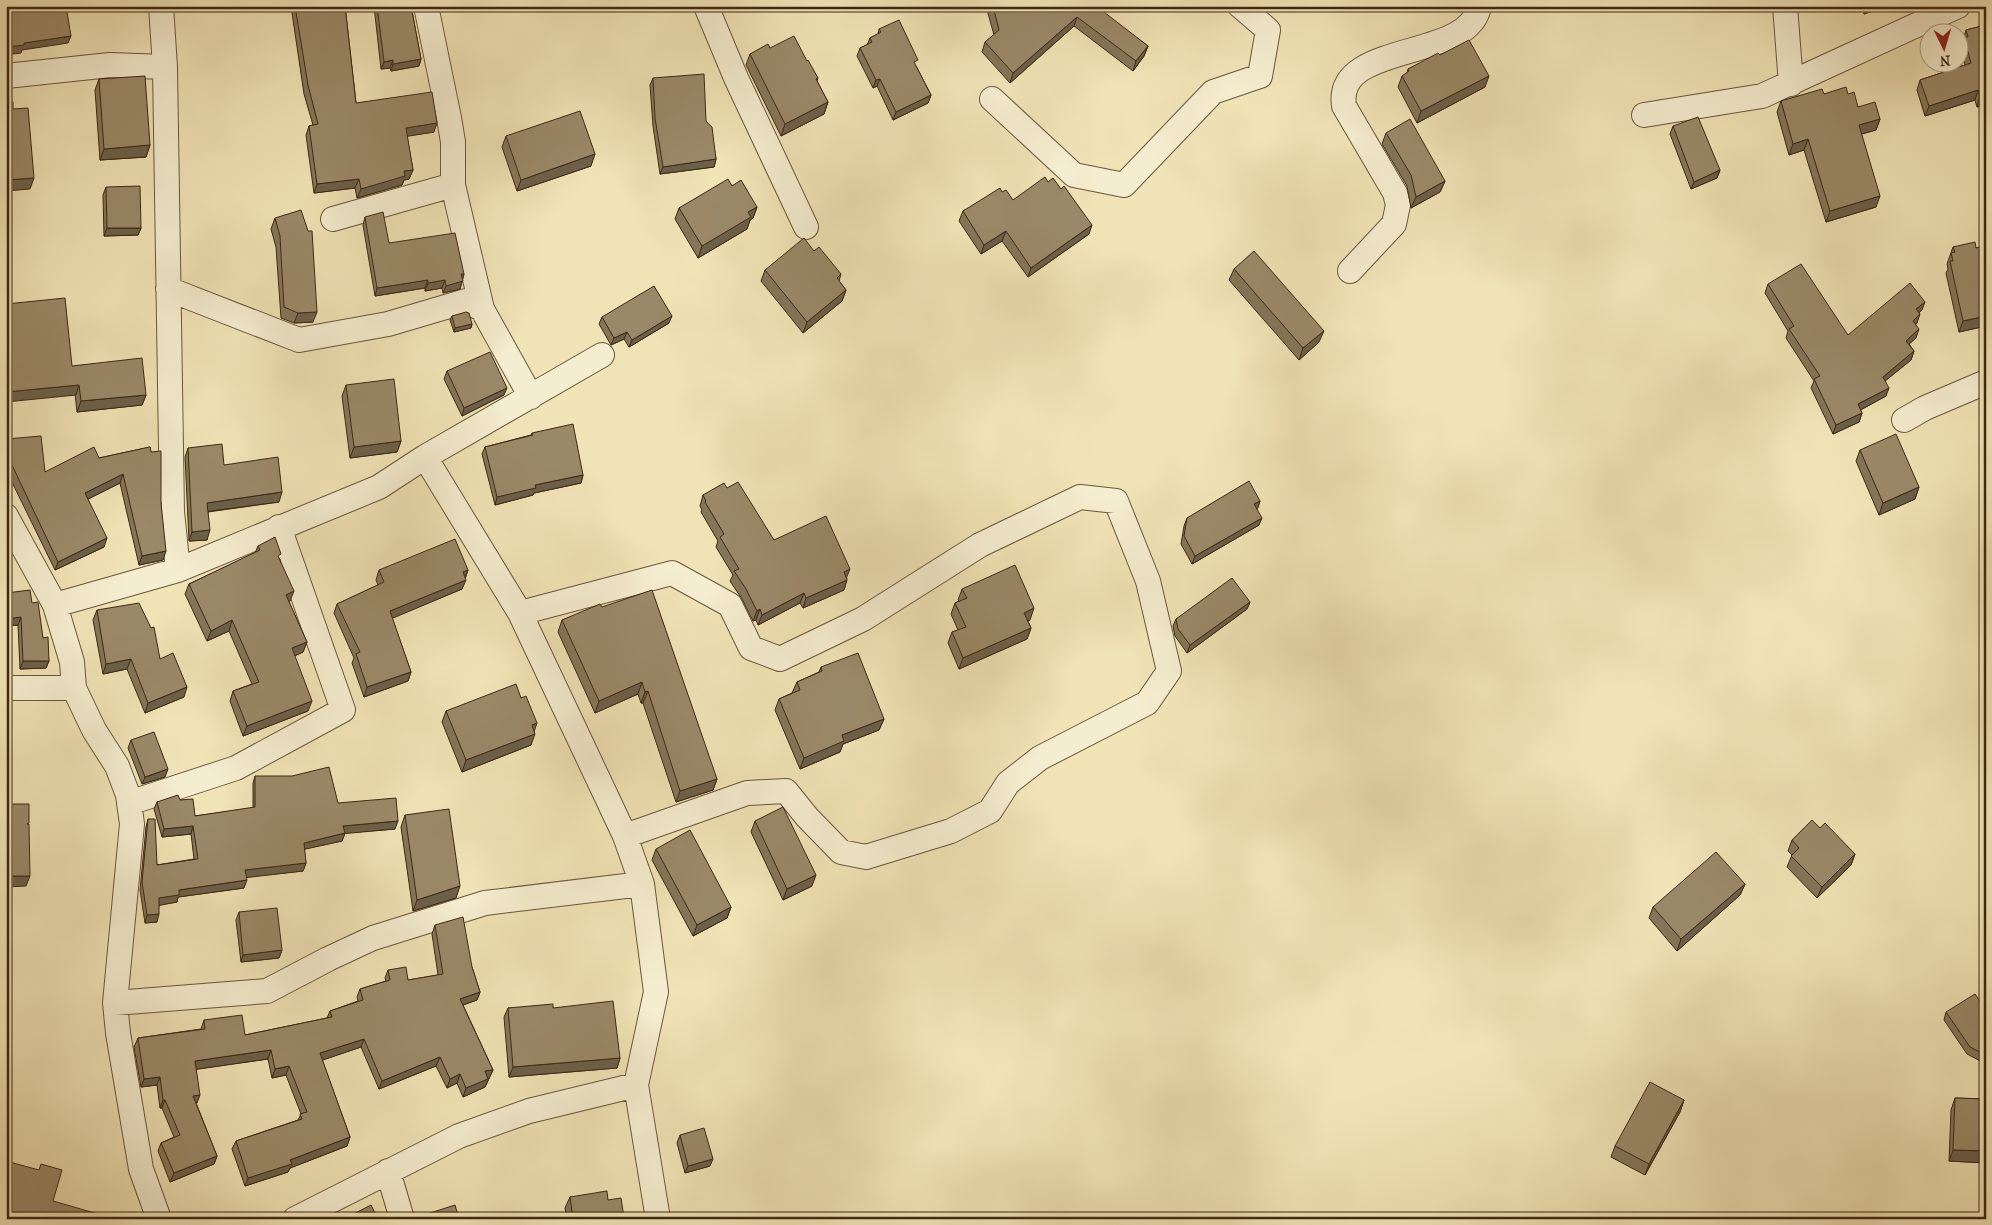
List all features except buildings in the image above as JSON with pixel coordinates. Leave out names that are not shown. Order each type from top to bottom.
[{"type":"street","points":[[161,6],[165,67],[172,512],[178,570]]},
{"type":"street","points":[[426,6],[453,142],[453,185],[482,309],[531,397]]},
{"type":"street","points":[[706,6],[736,78],[806,227]]},
{"type":"street","points":[[992,99],[1074,175],[1124,185],[1213,92],[1260,76],[1268,30],[1240,6]]},
{"type":"street","points":[[1350,271],[1394,224],[1398,204],[1395,193],[1344,106],[1342,95],[1346,82],[1373,62],[1394,54],[1443,41],[1466,26],[1479,6]]},
{"type":"street","points":[[1785,6],[1791,84]]},
{"type":"street","points":[[1644,115],[1762,96],[1958,6]]},
{"type":"street","points":[[6,76],[110,65],[165,67]]},
{"type":"street","points":[[332,219],[453,185]]},
{"type":"street","points":[[168,289],[299,340],[388,324],[466,301],[482,309]]},
{"type":"street","points":[[55,605],[178,570],[379,487],[425,457],[602,355]]},
{"type":"street","points":[[1904,420],[1925,408],[1986,382]]},
{"type":"street","points":[[425,457],[520,613],[625,836],[642,884],[656,992],[636,1085],[658,1219]]},
{"type":"street","points":[[520,613],[672,574],[730,605],[751,648],[780,659],[863,619],[980,545],[1080,497],[1116,501],[1148,582],[1169,672],[1147,703],[1040,758],[1008,783],[990,811],[951,830],[866,857],[841,852],[807,817],[786,791],[748,793],[625,836]]},
{"type":"street","points":[[6,516],[55,605],[72,662],[74,688],[94,730],[117,766],[129,803],[132,824],[115,1003],[118,1033],[141,1169],[158,1219]]},
{"type":"street","points":[[129,803],[236,768],[343,710],[279,527]]},
{"type":"street","points":[[6,688],[74,688]]},
{"type":"street","points":[[115,1003],[267,991],[319,963],[373,938],[485,903],[642,884]]},
{"type":"street","points":[[295,1219],[459,1136],[529,1111],[636,1085]]},
{"type":"street","points":[[388,1171],[402,1219]]}]
